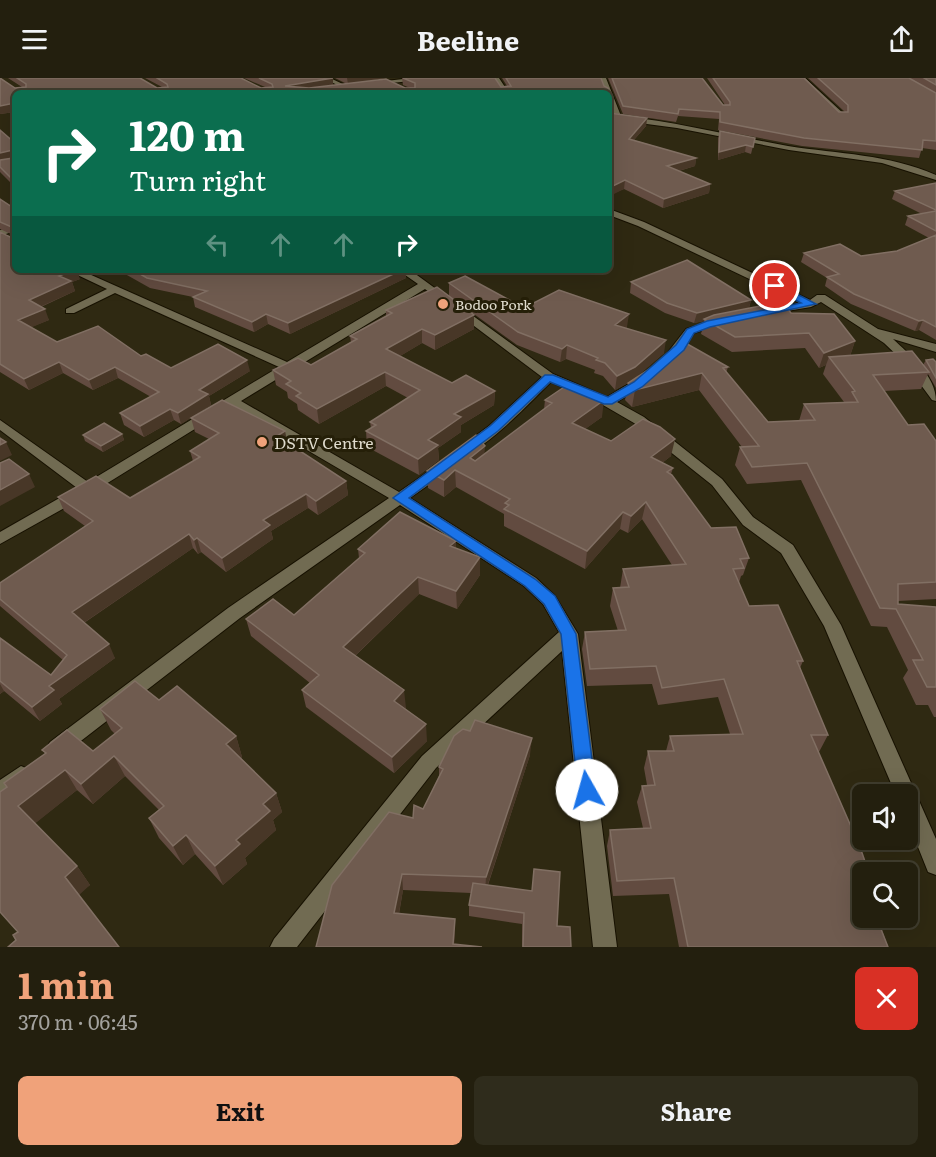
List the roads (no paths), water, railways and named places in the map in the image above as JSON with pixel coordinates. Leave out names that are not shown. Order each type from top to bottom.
[{"type":"street","points":[[325,78],[344,86]]},
{"type":"street","points":[[365,84],[438,78]]},
{"type":"street","points":[[801,78],[841,116]]},
{"type":"street","points":[[386,82],[403,89]]},
{"type":"street","points":[[322,88],[354,85]]},
{"type":"street","points":[[613,117],[691,128],[792,148],[898,162],[936,178]]},
{"type":"street","points":[[612,213],[641,224],[811,304]]},
{"type":"street","points":[[78,273],[286,366]]},
{"type":"street","points":[[84,276],[92,273]]},
{"type":"street","points":[[408,273],[549,377],[608,402],[639,420],[717,482],[747,521],[787,549],[832,625],[901,784]]},
{"type":"street","points":[[0,539],[88,489],[286,366],[425,284]]},
{"type":"street","points":[[70,311],[114,290]]},
{"type":"street","points":[[757,315],[811,304],[821,297],[888,341],[908,359],[936,397]]},
{"type":"street","points":[[608,402],[638,385],[680,347],[690,331],[707,324],[735,320]]},
{"type":"street","points":[[864,326],[936,348]]},
{"type":"street","points":[[0,792],[234,613],[494,429],[549,377]]},
{"type":"street","points":[[231,400],[399,498],[530,582],[549,600],[568,634],[606,947]]},
{"type":"street","points":[[0,424],[88,489]]},
{"type":"street","points":[[282,947],[429,762],[568,634]]},
{"type":"street","points":[[918,822],[936,864]]},
{"type":"place","name":"Bodoo Pork","points":[[443,304]]},
{"type":"place","name":"DSTV Centre","points":[[262,442]]}]
